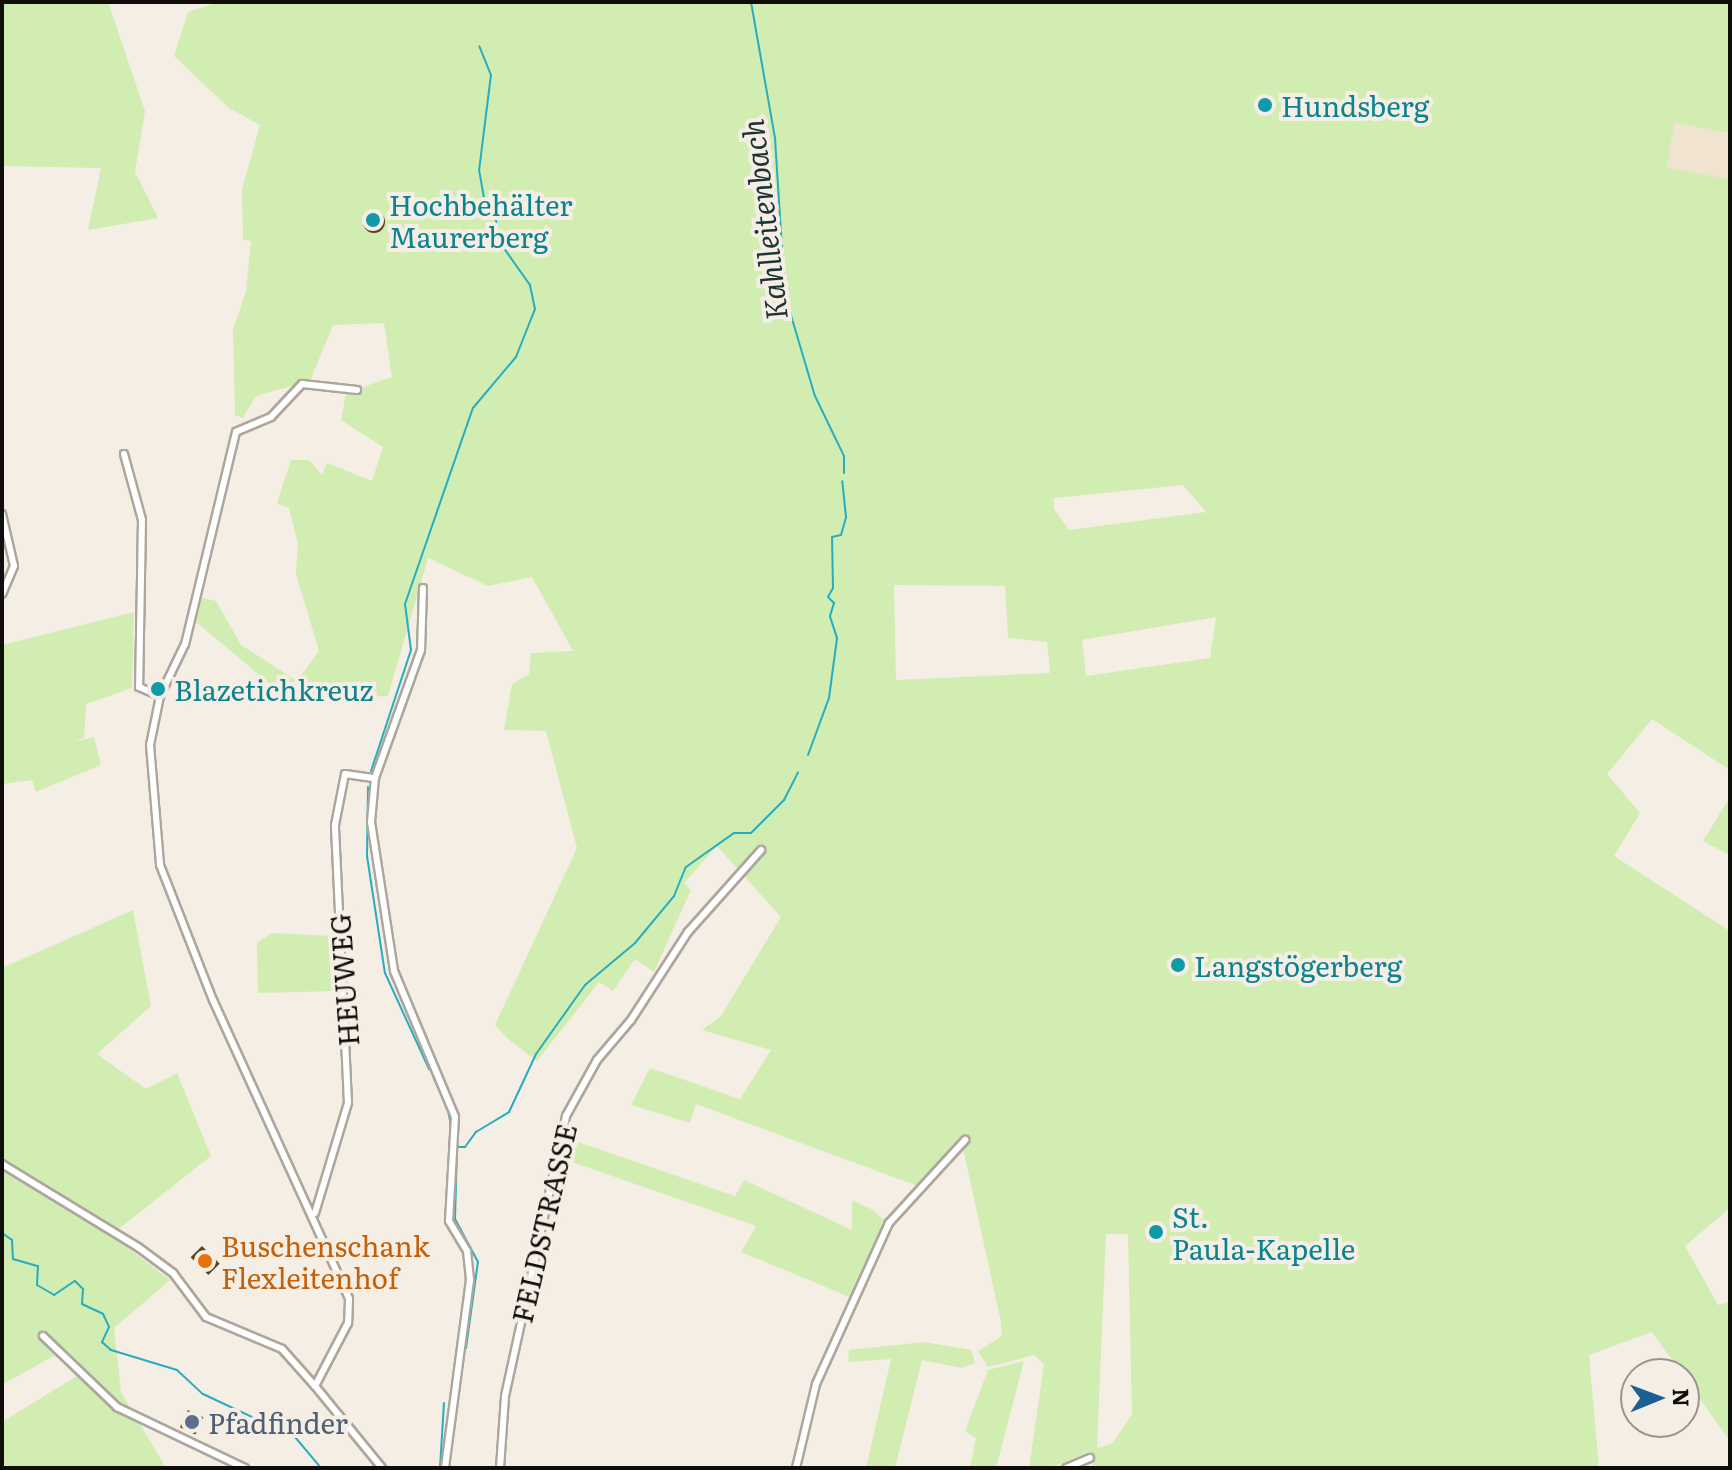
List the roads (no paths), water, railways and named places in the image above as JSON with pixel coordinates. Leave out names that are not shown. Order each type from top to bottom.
[{"type":"street","points":[[315,1386],[348,1323],[349,1299],[315,1213],[213,1000],[160,865],[150,745],[160,696],[185,644],[236,432],[271,417],[302,384],[357,390]]},
{"type":"street","points":[[124,454],[142,520],[139,687],[160,696]]},
{"type":"street","points":[[2,514],[14,566],[2,594]]},
{"type":"street","points":[[423,588],[421,650],[375,778],[371,840],[388,948],[455,1117],[449,1221],[470,1262],[445,1468]]},
{"type":"street","name":"HEUWEG","points":[[315,1213],[348,1103],[335,825],[345,774],[375,778]]},
{"type":"street","name":"FELDSTRASSE","points":[[500,1468],[505,1396],[566,1116],[597,1060],[688,932],[761,850]]},
{"type":"street","points":[[796,1468],[816,1384],[889,1223],[965,1140]]},
{"type":"street","points":[[2,1164],[138,1247],[173,1273],[206,1317],[282,1349],[382,1468]]},
{"type":"street","points":[[43,1336],[117,1407],[245,1468]]},
{"type":"street","points":[[1066,1468],[1090,1458]]},
{"type":"waterway","name":"Kahlleitenbach","points":[[751,2],[775,138],[785,295],[815,396],[844,456],[844,473]]},
{"type":"waterway","points":[[371,771],[411,650],[405,604],[473,408],[516,357],[535,309],[530,285],[496,237],[496,212],[484,198],[479,171],[491,75],[479,46]]},
{"type":"waterway","name":"Kahlleitenbach","points":[[808,755],[829,698],[837,638],[830,616],[834,603],[828,597],[833,588],[832,537],[841,535],[846,517],[842,481]]},
{"type":"waterway","name":"Kahlleitenbach","points":[[466,1348],[478,1262],[455,1219],[457,1147],[465,1147],[476,1132],[509,1112],[536,1054],[585,985],[635,943],[674,896],[686,867],[734,833],[751,833],[784,800],[798,772]]},
{"type":"waterway","points":[[368,787],[367,856],[385,973],[429,1069]]},
{"type":"waterway","points":[[434,1079],[441,1092]]},
{"type":"waterway","points":[[447,1105],[452,1130]]},
{"type":"waterway","points":[[2,1233],[12,1240],[13,1259],[38,1266],[37,1285],[54,1295],[75,1281],[83,1289],[82,1304],[103,1314],[109,1327],[102,1342],[111,1350],[177,1370],[203,1394],[295,1437],[321,1468]]},
{"type":"waterway","points":[[440,1468],[444,1403]]},
{"type":"place","name":"Hundsberg","points":[[1265,105]]},
{"type":"place","name":"Hochbehälter Maurerberg","points":[[373,220]]},
{"type":"place","name":"Blazetichkreuz","points":[[158,689]]},
{"type":"place","name":"Langstögerberg","points":[[1178,965]]},
{"type":"place","name":"St. Paula-Kapelle","points":[[1156,1232]]},
{"type":"place","name":"Buschenschank Flexleitenhof","points":[[205,1261]]},
{"type":"place","name":"Pfadfinder","points":[[192,1422]]}]
